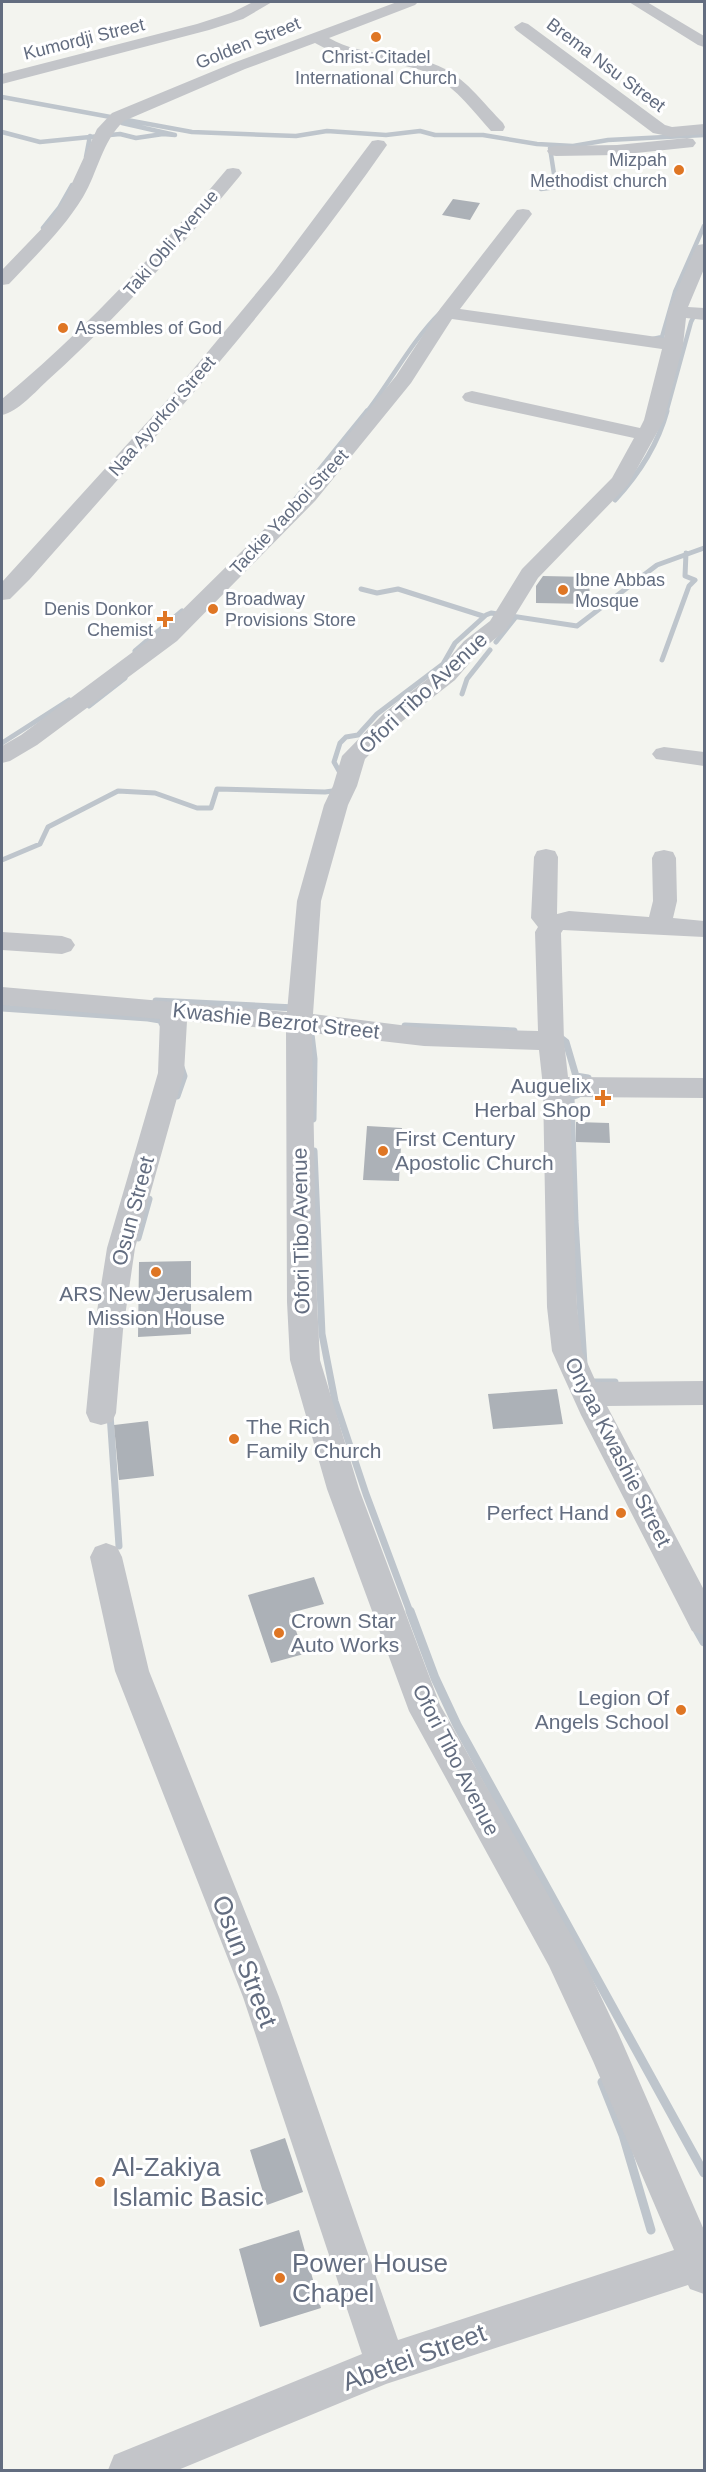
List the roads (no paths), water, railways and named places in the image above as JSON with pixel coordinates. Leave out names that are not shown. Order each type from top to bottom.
[{"type":"street","points":[[229,2],[244,11]]},
{"type":"street","name":"Kumordji Street","points":[[2,79],[227,20],[264,2]]},
{"type":"street","name":"Golden Street","points":[[2,280],[59,221],[75,194],[103,135],[118,117],[316,37],[410,2]]},
{"type":"street","points":[[637,2],[705,42]]},
{"type":"street","name":"Brema Nsu Street","points":[[522,27],[658,129],[672,132],[705,129]]},
{"type":"street","points":[[316,37],[332,48],[352,55],[432,69],[446,76],[497,127]]},
{"type":"street","points":[[556,151],[616,150],[705,141]]},
{"type":"street","name":"Naa Ayorkor Street","points":[[2,594],[178,400],[280,276],[378,145]]},
{"type":"street","name":"Taki Obli Avenue","points":[[2,409],[112,310],[187,228],[233,173]]},
{"type":"street","name":"Tackie Yaoboi Street","points":[[2,756],[29,740],[169,636],[308,497],[404,379],[447,313],[523,214]]},
{"type":"street","name":"Ofori Tibo Avenue","points":[[703,2266],[562,1954],[426,1711],[343,1489],[305,1360],[299,1189],[299,1022],[309,902],[336,805],[348,778],[354,756],[404,707],[439,683],[504,615],[538,565],[621,481],[654,420],[673,345],[677,311],[705,249]]},
{"type":"street","points":[[677,311],[705,314]]},
{"type":"street","points":[[447,313],[673,345]]},
{"type":"street","points":[[472,397],[646,435]]},
{"type":"street","points":[[664,754],[705,759]]},
{"type":"street","points":[[546,857],[544,918],[546,921],[555,923],[569,920],[705,929]]},
{"type":"street","points":[[659,926],[665,901],[664,858]]},
{"type":"street","name":"Onyaa Kwashie Street","points":[[555,923],[548,932],[551,1041],[556,1087],[562,1307],[567,1352],[586,1394],[705,1621]]},
{"type":"street","points":[[2,941],[62,945]]},
{"type":"street","name":"Kwashie Bezrot Street","points":[[2,996],[299,1022],[423,1037],[551,1041]]},
{"type":"street","name":"Osun Street","points":[[100,1413],[107,1340],[121,1248],[171,1073],[174,1010]]},
{"type":"street","points":[[556,1087],[705,1088]]},
{"type":"street","points":[[586,1394],[705,1393]]},
{"type":"street","name":"Osun Street","points":[[106,1557],[132,1671],[261,1997],[386,2364]]},
{"type":"street","name":"Abetei Street","points":[[129,2470],[386,2364],[566,2304],[703,2266]]},
{"type":"waterway","points":[[2,97],[192,132],[296,136],[327,131],[386,135],[420,131],[435,135],[483,135],[537,144],[573,146],[608,140],[704,135]]},
{"type":"waterway","points":[[90,137],[120,134],[136,138],[163,134],[175,135],[122,123]]},
{"type":"waterway","points":[[2,132],[40,142],[90,137]]},
{"type":"waterway","points":[[86,157],[90,137]]},
{"type":"waterway","points":[[541,189],[556,187],[550,148]]},
{"type":"waterway","points":[[43,228],[59,208],[72,185]]},
{"type":"waterway","points":[[653,339],[662,337],[675,292],[704,226]]},
{"type":"waterway","points":[[366,413],[410,349],[440,313]]},
{"type":"waterway","points":[[666,413],[691,322],[694,316],[704,315]]},
{"type":"waterway","points":[[294,501],[367,411]]},
{"type":"waterway","points":[[615,500],[632,480],[646,458],[667,411]]},
{"type":"waterway","points":[[686,555],[704,548]]},
{"type":"waterway","points":[[343,778],[334,762],[340,743],[346,737],[358,735],[377,714],[443,664],[455,643],[486,615],[491,613],[577,626],[657,565],[686,555]]},
{"type":"waterway","points":[[662,660],[689,586],[695,580],[685,576],[686,555]]},
{"type":"waterway","points":[[361,589],[377,593],[398,589],[483,616]]},
{"type":"waterway","points":[[135,651],[182,611]]},
{"type":"waterway","points":[[496,642],[515,618]]},
{"type":"waterway","points":[[462,694],[467,679],[490,650]]},
{"type":"waterway","points":[[89,706],[125,678]]},
{"type":"waterway","points":[[2,743],[69,700]]},
{"type":"waterway","points":[[2,860],[40,844],[48,827],[118,791],[155,793],[197,808],[211,808],[217,789],[325,792],[340,790]]},
{"type":"waterway","points":[[156,1001],[295,1008]]},
{"type":"waterway","points":[[2,1008],[148,1018],[160,1020],[165,1028]]},
{"type":"waterway","points":[[405,1026],[514,1031]]},
{"type":"waterway","points":[[311,1034],[314,1059],[313,1119]]},
{"type":"waterway","points":[[557,1035],[566,1042],[576,1076],[588,1078]]},
{"type":"waterway","points":[[177,1096],[184,1076],[181,1067]]},
{"type":"waterway","points":[[577,1095],[571,1097],[575,1221],[584,1364]]},
{"type":"waterway","points":[[314,1151],[322,1334],[335,1401],[366,1494],[410,1612]]},
{"type":"waterway","points":[[138,1238],[149,1199]]},
{"type":"waterway","points":[[591,1382],[615,1382]]},
{"type":"waterway","points":[[110,1414],[119,1546]]},
{"type":"waterway","points":[[410,1611],[435,1678],[457,1725],[704,2173]]},
{"type":"waterway","points":[[695,1626],[704,1642]]},
{"type":"waterway","points":[[602,2082],[623,2135],[651,2230]]},
{"type":"place","name":"Christ-Citadel International Church","points":[[376,37]]},
{"type":"place","name":"Mizpah Methodist church","points":[[679,170]]},
{"type":"place","name":"Assembles of God","points":[[63,328]]},
{"type":"place","name":"Ibne Abbas Mosque","points":[[563,590]]},
{"type":"place","name":"Broadway Provisions Store","points":[[213,609]]},
{"type":"place","name":"Denis Donkor Chemist","points":[[165,619]]},
{"type":"place","name":"Auguelix Herbal Shop","points":[[603,1098]]},
{"type":"place","name":"First Century Apostolic Church","points":[[383,1151]]},
{"type":"place","name":"ARS New Jerusalem Mission House","points":[[156,1272]]},
{"type":"place","name":"The Rich Family Church","points":[[234,1439]]},
{"type":"place","name":"Perfect Hand","points":[[621,1513]]},
{"type":"place","name":"Crown Star Auto Works","points":[[279,1633]]},
{"type":"place","name":"Legion Of Angels School","points":[[681,1710]]},
{"type":"place","name":"Al-Zakiya Islamic Basic","points":[[100,2182]]},
{"type":"place","name":"Power House Chapel","points":[[280,2278]]}]
